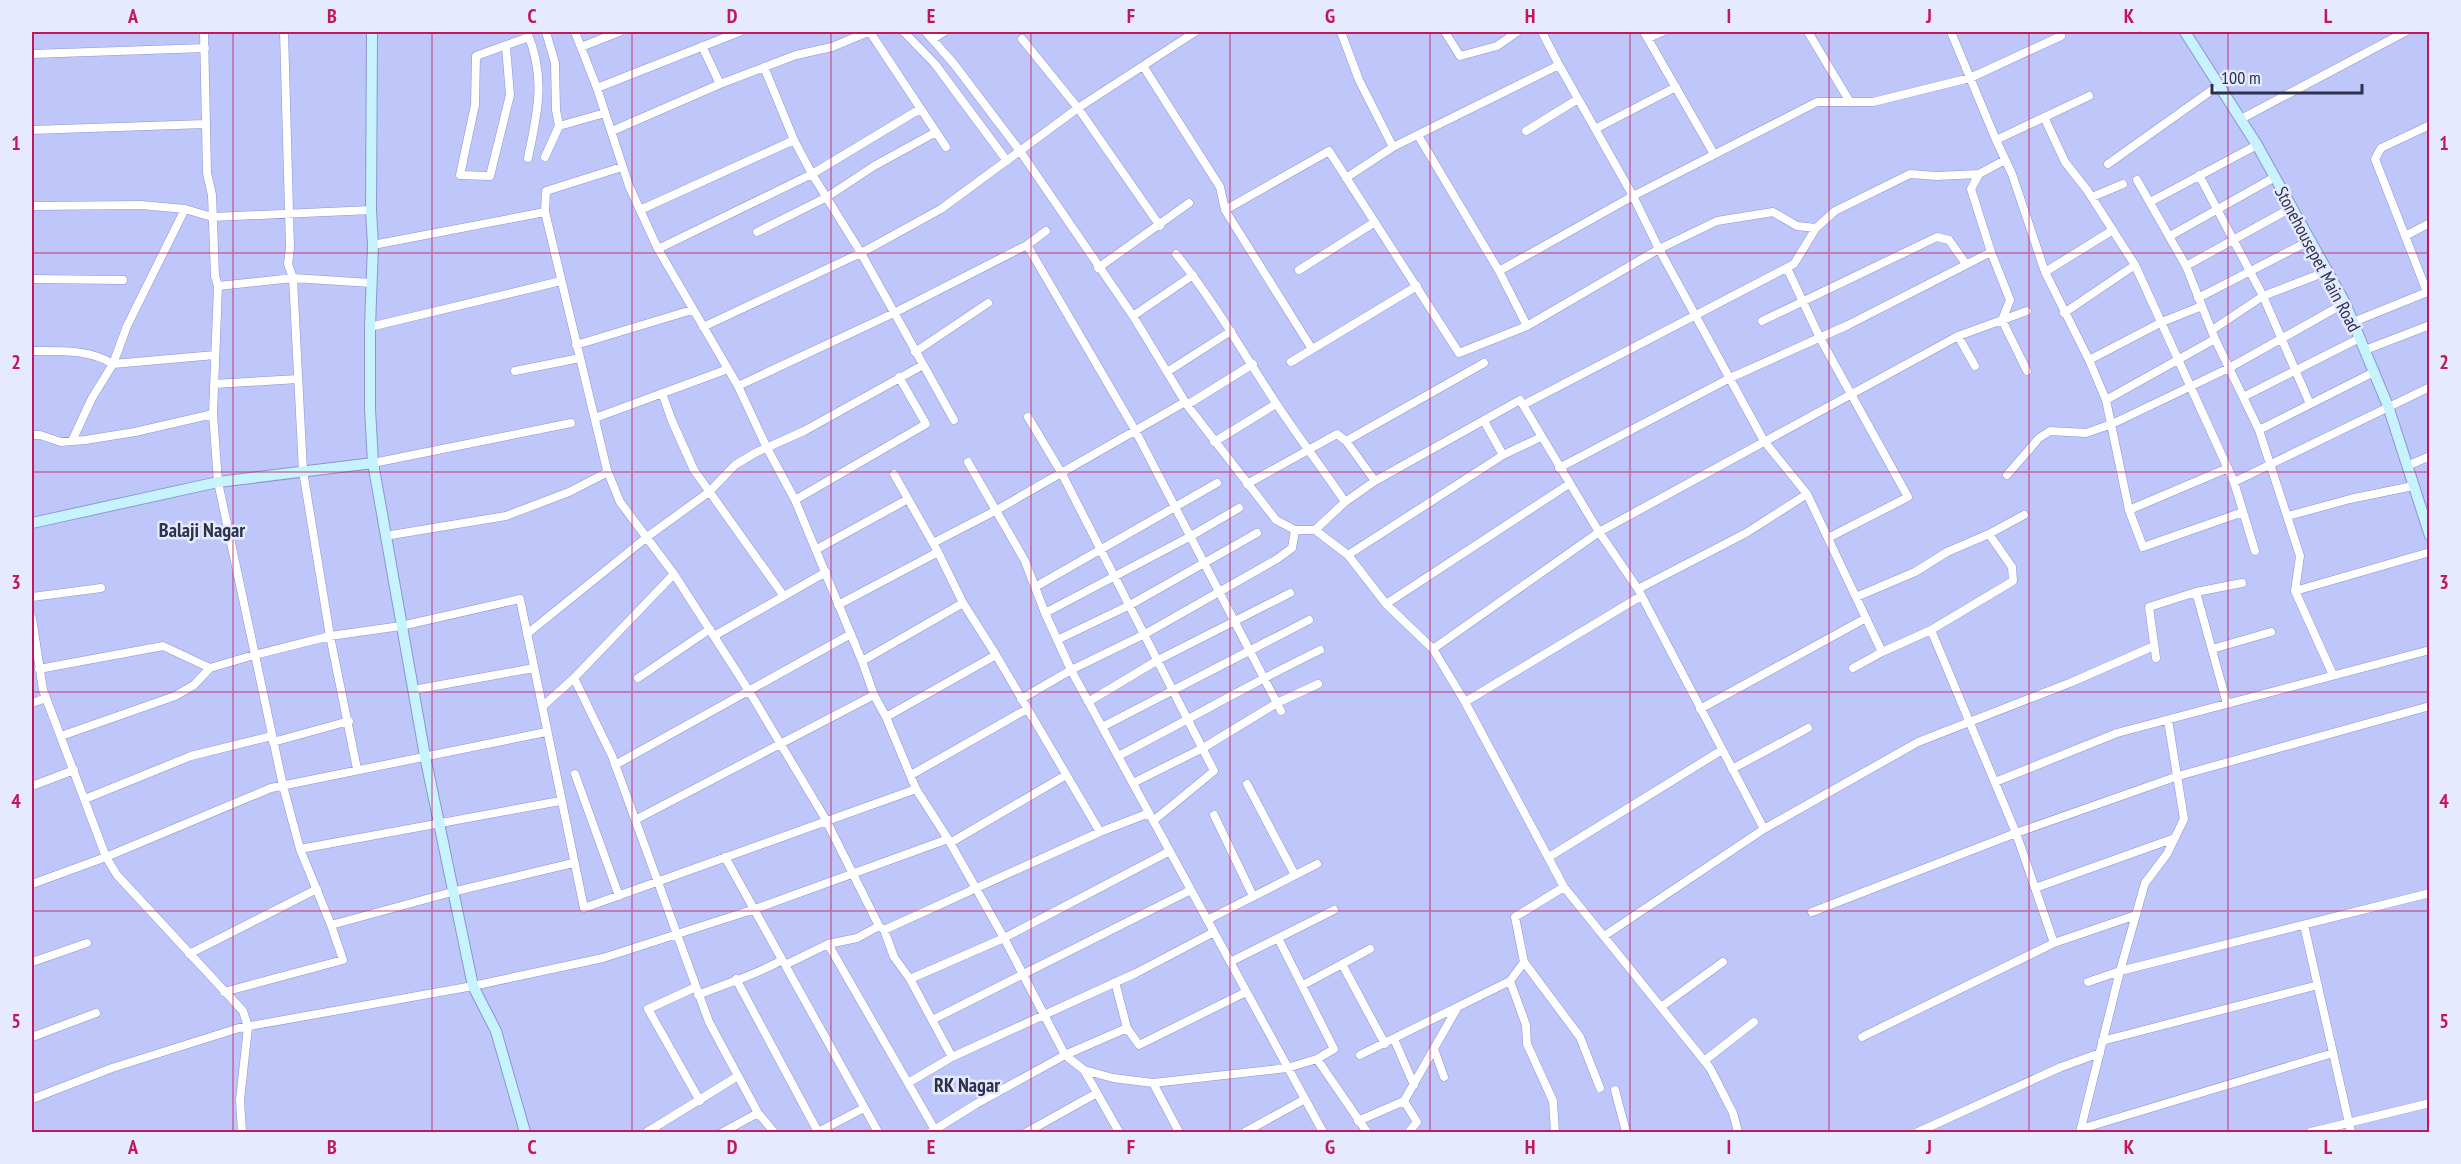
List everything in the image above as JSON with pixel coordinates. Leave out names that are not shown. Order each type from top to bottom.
[{"type":"street","points":[[204,32],[205,124],[215,276],[218,286],[213,414],[218,482],[283,786],[300,849],[343,960],[224,992]]},
{"type":"street","points":[[284,32],[290,248],[288,264],[293,278],[303,471],[330,636],[357,769]]},
{"type":"street","points":[[372,32],[371,210],[373,245],[370,409],[373,463],[425,756],[473,986],[496,1031],[525,1132]]},
{"type":"street","points":[[544,157],[559,126],[556,110],[555,63],[546,32]]},
{"type":"street","points":[[575,32],[612,131],[622,167],[640,210],[658,249],[738,386],[795,500],[817,549],[874,695],[886,717],[916,789],[949,841],[1004,938],[1065,1055],[1084,1070],[1113,1078],[1153,1083],[1287,1068],[1317,1059],[1334,1050],[1278,938]]},
{"type":"street","points":[[581,47],[618,32]]},
{"type":"street","points":[[597,88],[740,32]]},
{"type":"street","points":[[612,131],[764,67],[796,55],[832,47],[869,32],[946,147]]},
{"type":"street","points":[[904,32],[935,64],[1007,161]]},
{"type":"street","points":[[926,32],[954,64],[1020,151],[1133,316],[1186,404],[1276,520],[1295,530],[1315,530],[1348,555],[1386,604],[1433,649],[1465,702],[1564,887],[1704,1061],[1733,1113],[1738,1132]]},
{"type":"street","points":[[933,39],[944,32]]},
{"type":"street","points":[[703,327],[861,253],[941,209],[1078,108],[1143,66],[1185,34],[1195,32]]},
{"type":"street","points":[[1341,32],[1359,80],[1393,147]]},
{"type":"street","points":[[1445,32],[1461,56],[1497,46],[1517,32]]},
{"type":"street","points":[[1542,32],[1764,441],[1807,494],[1882,652]]},
{"type":"street","points":[[1662,32],[1646,35],[1714,154]]},
{"type":"street","points":[[1808,32],[1850,102]]},
{"type":"street","points":[[1951,32],[2012,174],[2045,272],[2089,360],[2106,400],[2129,510],[2144,547],[2243,512]]},
{"type":"street","points":[[2241,119],[2405,32]]},
{"type":"street","name":"Stonehousepet Main Road","points":[[2189,33],[2257,145],[2345,303],[2388,406],[2430,536]]},
{"type":"street","points":[[506,47],[510,95],[490,176],[460,175],[475,105],[476,56],[506,47],[528,34],[540,74],[540,104],[528,158]]},
{"type":"street","points":[[1499,271],[1633,196],[1817,102],[1873,102],[1970,78],[2061,36]]},
{"type":"street","points":[[1022,39],[1078,108],[1160,226]]},
{"type":"street","points":[[702,46],[720,84]]},
{"type":"street","points":[[32,54],[205,48]]},
{"type":"street","points":[[1346,178],[1393,147],[1559,65]]},
{"type":"street","points":[[1143,66],[1220,187],[1225,210],[1312,349]]},
{"type":"street","points":[[764,67],[794,140],[812,174],[861,253],[954,420]]},
{"type":"street","points":[[2108,164],[2219,85]]},
{"type":"street","points":[[1595,129],[1676,87]]},
{"type":"street","points":[[1996,140],[2089,96]]},
{"type":"street","points":[[1526,131],[1578,99]]},
{"type":"street","points":[[658,249],[812,174],[920,109]]},
{"type":"street","points":[[559,126],[605,113]]},
{"type":"street","points":[[2044,117],[2065,162],[2092,197],[2135,265],[2234,482],[2255,551]]},
{"type":"street","points":[[32,130],[205,124]]},
{"type":"street","points":[[2353,322],[2428,292],[2375,159],[2381,148],[2430,126]]},
{"type":"street","points":[[757,232],[827,197],[874,166],[936,132]]},
{"type":"street","points":[[1419,136],[1499,271],[1527,326]]},
{"type":"street","points":[[640,210],[794,140]]},
{"type":"street","points":[[2150,202],[2257,145]]},
{"type":"street","points":[[1225,210],[1329,151],[1459,353],[1527,326],[1659,249],[1717,221],[1773,212],[1797,226],[1816,228]]},
{"type":"street","points":[[1523,405],[1794,264],[1816,228],[1835,211],[1910,174],[1937,176],[1979,174],[2005,160]]},
{"type":"street","points":[[622,167],[546,191],[545,212],[608,472],[620,502],[674,574],[749,691],[826,820],[894,957],[910,979],[952,1058]]},
{"type":"street","points":[[1979,174],[1971,189],[1991,252],[2010,300],[2002,320],[2027,371]]},
{"type":"street","points":[[2199,175],[2219,208],[2251,271],[2310,404]]},
{"type":"street","points":[[2170,236],[2275,177]]},
{"type":"street","points":[[2137,180],[2186,266],[2215,339],[2259,430],[2300,556],[2295,591],[2333,675]]},
{"type":"street","points":[[2092,197],[2123,184]]},
{"type":"street","points":[[1098,268],[1160,226],[1189,203]]},
{"type":"street","points":[[32,206],[141,205],[185,209],[212,217],[371,210]]},
{"type":"street","points":[[2186,266],[2292,208]]},
{"type":"street","points":[[72,441],[92,398],[113,364],[127,326],[185,209]]},
{"type":"street","points":[[373,245],[545,212]]},
{"type":"street","points":[[1299,270],[1375,222]]},
{"type":"street","points":[[2405,236],[2430,224]]},
{"type":"street","points":[[2045,272],[2113,230]]},
{"type":"street","points":[[738,386],[894,313],[1027,245],[1046,231]]},
{"type":"street","points":[[1762,321],[1937,237],[1949,240],[1966,264]]},
{"type":"street","points":[[2198,298],[2311,240]]},
{"type":"street","points":[[1027,245],[1176,507],[1281,711]]},
{"type":"street","points":[[1559,468],[1730,378],[1820,338],[1991,252]]},
{"type":"street","points":[[1176,254],[1193,275],[1252,363],[1276,404],[1345,502]]},
{"type":"street","points":[[2064,313],[2135,265]]},
{"type":"street","points":[[1787,268],[1820,338],[1908,497],[1828,538]]},
{"type":"street","points":[[2212,330],[2263,296],[2328,271]]},
{"type":"street","points":[[1133,316],[1193,275]]},
{"type":"street","points":[[218,286],[293,278],[371,283]]},
{"type":"street","points":[[32,279],[123,280]]},
{"type":"street","points":[[370,327],[561,281]]},
{"type":"street","points":[[1291,362],[1417,286]]},
{"type":"street","points":[[915,352],[988,303]]},
{"type":"street","points":[[2007,475],[2039,438],[2050,431],[2086,433],[2112,424],[2229,368],[2345,303]]},
{"type":"street","points":[[2089,360],[2162,322],[2202,306]]},
{"type":"street","points":[[576,345],[692,310]]},
{"type":"street","points":[[1433,649],[1599,532],[1958,336],[2027,311]]},
{"type":"street","points":[[2365,350],[2430,325]]},
{"type":"street","points":[[1167,372],[1231,331]]},
{"type":"street","points":[[1958,336],[1975,366]]},
{"type":"street","points":[[2243,397],[2360,338]]},
{"type":"street","points":[[2106,400],[2215,339]]},
{"type":"street","points":[[32,351],[74,351],[108,360],[113,364],[215,355]]},
{"type":"street","points":[[515,370],[579,358]]},
{"type":"street","points":[[933,543],[995,511],[1134,430],[1186,404],[1252,363]]},
{"type":"street","points":[[1346,441],[1484,363]]},
{"type":"street","points":[[527,634],[647,537],[709,492],[735,465],[804,431],[923,364]]},
{"type":"street","points":[[595,418],[728,369]]},
{"type":"street","points":[[2259,430],[2374,372]]},
{"type":"street","points":[[795,500],[926,424],[899,377]]},
{"type":"street","points":[[214,384],[298,379]]},
{"type":"street","points":[[2234,482],[2430,387]]},
{"type":"street","points":[[662,393],[694,470],[783,595]]},
{"type":"street","points":[[1315,530],[1345,502],[1375,481],[1520,400],[1559,468],[1640,592],[1764,829]]},
{"type":"street","points":[[1214,442],[1276,404]]},
{"type":"street","points":[[32,435],[40,435],[61,442],[72,441],[135,432],[213,414]]},
{"type":"street","points":[[1028,417],[1061,472],[1102,550],[1214,771],[1153,821]]},
{"type":"street","points":[[1484,421],[1503,454]]},
{"type":"street","points":[[32,523],[218,482],[373,463],[571,423]]},
{"type":"street","points":[[1247,484],[1337,434],[1346,441],[1375,481]]},
{"type":"street","points":[[1348,555],[1503,454],[1541,437]]},
{"type":"street","points":[[2406,466],[2430,456]]},
{"type":"street","points":[[968,462],[1025,561],[1045,614],[1071,670],[1323,1132]]},
{"type":"street","points":[[2129,510],[2228,468]]},
{"type":"street","points":[[385,536],[506,516],[569,492],[608,472]]},
{"type":"street","points":[[894,474],[938,552],[963,603],[1100,832]]},
{"type":"street","points":[[1035,587],[1217,483]]},
{"type":"street","points":[[1386,604],[1569,484]]},
{"type":"street","points":[[2288,516],[2350,499],[2413,486]]},
{"type":"street","points":[[1465,702],[1640,592],[1746,533],[1807,494]]},
{"type":"street","points":[[817,549],[908,499]]},
{"type":"street","points":[[1045,614],[1239,508]]},
{"type":"street","points":[[1856,597],[1915,572],[1947,552],[1989,534],[2024,515]]},
{"type":"street","points":[[1021,699],[1071,670],[1145,634],[1292,548],[1295,530]]},
{"type":"street","points":[[1058,640],[1130,604],[1257,533]]},
{"type":"street","points":[[1853,668],[1931,630],[2013,581],[2012,567],[1989,534]]},
{"type":"street","points":[[838,605],[938,552]]},
{"type":"street","points":[[2295,591],[2430,552]]},
{"type":"street","points":[[638,678],[712,633],[826,572]]},
{"type":"street","points":[[543,706],[574,678],[674,574]]},
{"type":"street","points":[[2156,658],[2150,607],[2196,592],[2242,583]]},
{"type":"street","points":[[32,597],[101,588]]},
{"type":"street","points":[[2196,592],[2227,704]]},
{"type":"street","points":[[1089,702],[1158,660],[1290,593]]},
{"type":"street","points":[[61,736],[175,696],[194,685],[210,668],[330,636],[401,626],[520,599],[584,908],[916,789]]},
{"type":"street","points":[[862,661],[963,603]]},
{"type":"street","points":[[1700,709],[1866,618]]},
{"type":"street","points":[[32,620],[46,698],[106,857],[117,875],[243,1011],[248,1027],[240,1100],[242,1132]]},
{"type":"street","points":[[1102,727],[1309,621]]},
{"type":"street","points":[[1931,630],[2016,833],[2054,943]]},
{"type":"street","points":[[2212,650],[2271,632]]},
{"type":"street","points":[[615,765],[851,634]]},
{"type":"street","points":[[39,669],[163,646],[210,668]]},
{"type":"street","points":[[1604,936],[1764,829],[1918,742],[2072,682],[2154,646]]},
{"type":"street","points":[[1118,756],[1320,650]]},
{"type":"street","points":[[1995,782],[2117,734],[2430,650]]},
{"type":"street","points":[[886,717],[996,655]]},
{"type":"street","points":[[413,690],[534,668]]},
{"type":"street","points":[[574,678],[615,765],[708,1022],[758,1113],[774,1132]]},
{"type":"street","points":[[1133,783],[1203,748],[1277,703],[1318,684]]},
{"type":"street","points":[[635,820],[874,695]]},
{"type":"street","points":[[32,703],[46,698]]},
{"type":"street","points":[[1812,912],[2016,833],[2178,776],[2430,706]]},
{"type":"street","points":[[911,775],[1027,709]]},
{"type":"street","points":[[2080,1131],[2120,970],[2145,883],[2167,854],[2184,819],[2168,720]]},
{"type":"street","points":[[85,799],[191,756],[349,722]]},
{"type":"street","points":[[1732,769],[1808,728]]},
{"type":"street","points":[[32,884],[106,857],[255,793],[357,769],[546,732]]},
{"type":"street","points":[[1549,857],[1722,750]]},
{"type":"street","points":[[32,786],[74,770]]},
{"type":"street","points":[[575,774],[619,896]]},
{"type":"street","points":[[32,1100],[112,1068],[248,1027],[473,986],[603,958],[755,909],[949,841],[1066,775]]},
{"type":"street","points":[[1247,784],[1295,875]]},
{"type":"street","points":[[300,849],[560,801]]},
{"type":"street","points":[[700,1101],[648,1009],[697,991],[762,972],[828,944],[857,938],[976,890],[1100,832],[1149,813]]},
{"type":"street","points":[[1214,815],[1254,896]]},
{"type":"street","points":[[2035,888],[2175,838]]},
{"type":"street","points":[[910,979],[1004,938],[1170,851]]},
{"type":"street","points":[[725,857],[878,1132]]},
{"type":"street","points":[[331,925],[452,892],[573,863]]},
{"type":"street","points":[[1207,920],[1317,864]]},
{"type":"street","points":[[1564,887],[1515,917],[1524,962],[1580,1037],[1600,1088]]},
{"type":"street","points":[[189,954],[317,889]]},
{"type":"street","points":[[932,1020],[1023,972],[1191,890]]},
{"type":"street","points":[[2088,981],[2120,970],[2430,894]]},
{"type":"street","points":[[1230,962],[1334,910]]},
{"type":"street","points":[[1862,1036],[2054,943],[2136,915]]},
{"type":"street","points":[[2304,925],[2351,1132]]},
{"type":"street","points":[[908,1083],[952,1058],[1115,982],[1214,932]]},
{"type":"street","points":[[32,962],[87,944]]},
{"type":"street","points":[[828,944],[933,1131],[976,1104],[1065,1055],[1127,1028]]},
{"type":"street","points":[[1303,985],[1370,948]]},
{"type":"street","points":[[1360,1055],[1510,981],[1524,962]]},
{"type":"street","points":[[1661,1007],[1724,962]]},
{"type":"street","points":[[1342,964],[1385,1044]]},
{"type":"street","points":[[736,979],[818,1132],[864,1108]]},
{"type":"street","points":[[1510,981],[1526,1025],[1527,1044],[1553,1101],[1555,1132]]},
{"type":"street","points":[[1115,982],[1127,1028],[1139,1045],[1246,992]]},
{"type":"street","points":[[2102,1041],[2318,985]]},
{"type":"street","points":[[1358,1120],[1404,1101],[1457,1008]]},
{"type":"street","points":[[32,1037],[96,1013]]},
{"type":"street","points":[[1704,1061],[1754,1022]]},
{"type":"street","points":[[1394,1039],[1414,1085]]},
{"type":"street","points":[[1434,1049],[1444,1077]]},
{"type":"street","points":[[1918,1132],[2061,1067],[2100,1053]]},
{"type":"street","points":[[2080,1131],[2333,1053]]},
{"type":"street","points":[[1317,1059],[1368,1132]]},
{"type":"street","points":[[1084,1070],[1119,1132]]},
{"type":"street","points":[[647,1132],[738,1076]]},
{"type":"street","points":[[1153,1083],[1179,1132]]},
{"type":"street","points":[[1615,1090],[1626,1132]]},
{"type":"street","points":[[1027,1132],[1096,1093]]},
{"type":"street","points":[[1245,1132],[1305,1099]]},
{"type":"street","points":[[1404,1101],[1416,1122],[1409,1132]]},
{"type":"street","points":[[2311,1132],[2430,1103]]},
{"type":"street","points":[[723,1132],[758,1113]]},
{"type":"district","name":"Balaji Nagar","points":[[202,530]]},
{"type":"district","name":"RK Nagar","points":[[967,1085]]}]
